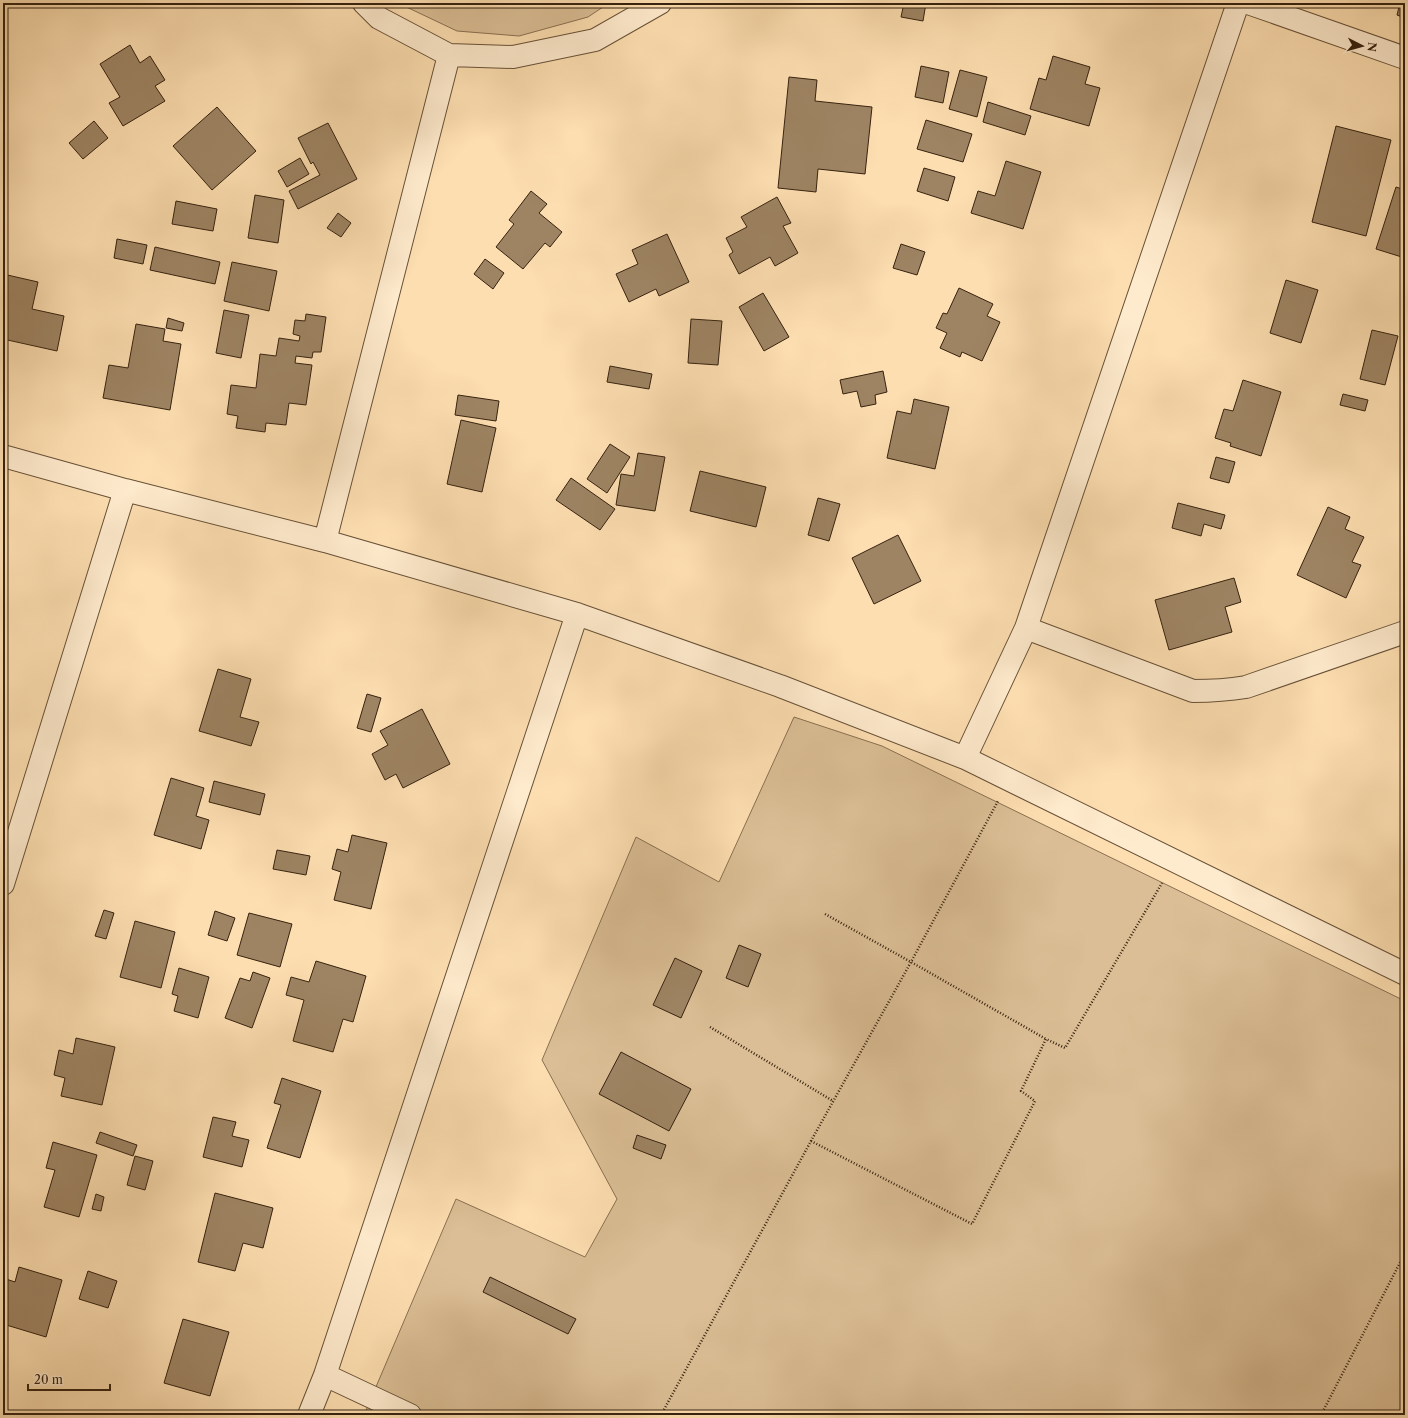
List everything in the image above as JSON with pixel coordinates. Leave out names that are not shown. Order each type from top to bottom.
[{"type":"street","points":[[364,3],[379,18],[449,55],[513,57],[595,40],[660,3]]},
{"type":"street","points":[[965,758],[1026,628],[1238,3]]},
{"type":"street","points":[[1248,3],[1405,58]]},
{"type":"street","points":[[324,541],[449,55]]},
{"type":"street","points":[[3,456],[125,490],[324,541],[577,614],[780,686],[965,758],[1176,860],[1405,974]]},
{"type":"street","points":[[4,879],[125,490]]},
{"type":"street","points":[[309,1415],[325,1375],[577,614]]},
{"type":"street","points":[[1026,628],[1193,691],[1227,690],[1246,687],[1405,632]]},
{"type":"street","points":[[325,1375],[410,1415]]},
{"type":"path","points":[[661,1415],[811,1140],[911,962],[1010,779]]},
{"type":"path","points":[[825,914],[1046,1039],[1065,1048],[1176,860]]},
{"type":"path","points":[[710,1028],[833,1101]]},
{"type":"path","points":[[811,1140],[972,1224],[1035,1101],[1021,1091],[1046,1039]]},
{"type":"path","points":[[1321,1415],[1405,1252]]},
{"type":"shaded area","points":[[398,3],[609,3],[588,17],[519,36],[457,31]]},
{"type":"shaded area","points":[[794,717],[882,746],[1405,1001],[1405,1415],[364,1415],[456,1199],[585,1257],[617,1199],[542,1060],[636,837],[719,882]]},
{"type":"building","points":[[904,3],[926,3],[923,21],[901,17]]},
{"type":"building","points":[[1400,3],[1405,3],[1405,18],[1397,15]]},
{"type":"building","points":[[130,45],[140,63],[150,56],[165,80],[155,86],[165,101],[123,126],[109,103],[120,97],[100,64]]},
{"type":"building","points":[[1053,56],[1090,67],[1085,84],[1100,88],[1089,126],[1030,109],[1039,78],[1046,80]]},
{"type":"building","points":[[921,66],[949,72],[943,103],[915,97]]},
{"type":"building","points":[[960,70],[987,77],[977,117],[949,109]]},
{"type":"building","points":[[789,77],[817,80],[815,101],[872,107],[865,174],[818,169],[816,192],[778,188]]},
{"type":"building","points":[[988,102],[1031,116],[1025,135],[983,122]]},
{"type":"building","points":[[217,107],[256,151],[212,190],[173,146]]},
{"type":"building","points":[[926,120],[972,134],[963,162],[917,149]]},
{"type":"building","points":[[94,121],[108,138],[83,159],[69,143]]},
{"type":"building","points":[[328,123],[357,179],[298,209],[289,191],[320,175],[313,162],[311,164],[298,138]]},
{"type":"building","points":[[1336,126],[1391,140],[1366,236],[1312,222]]},
{"type":"building","points":[[300,158],[309,174],[287,187],[278,171]]},
{"type":"building","points":[[1006,161],[1041,172],[1023,229],[971,213],[978,191],[995,196]]},
{"type":"building","points":[[924,168],[955,177],[948,201],[917,191]]},
{"type":"building","points":[[1396,187],[1405,190],[1405,258],[1376,249]]},
{"type":"building","points":[[531,191],[547,204],[539,213],[562,232],[550,247],[545,243],[523,269],[496,247],[514,224],[509,220]]},
{"type":"building","points":[[255,195],[284,200],[278,243],[248,238]]},
{"type":"building","points":[[777,197],[791,223],[783,226],[798,253],[775,266],[770,257],[739,274],[729,255],[733,252],[726,238],[747,227],[741,217]]},
{"type":"building","points":[[176,201],[217,209],[213,231],[172,224]]},
{"type":"building","points":[[338,213],[351,223],[341,237],[327,228]]},
{"type":"building","points":[[667,234],[689,282],[659,296],[656,289],[629,302],[616,274],[638,264],[632,250]]},
{"type":"building","points":[[117,239],[147,245],[143,264],[114,258]]},
{"type":"building","points":[[901,244],[925,252],[917,275],[893,268]]},
{"type":"building","points":[[155,247],[220,262],[215,284],[150,270]]},
{"type":"building","points":[[485,259],[504,273],[493,289],[474,274]]},
{"type":"building","points":[[232,262],[277,271],[269,311],[224,301]]},
{"type":"building","points":[[3,274],[38,282],[32,309],[64,316],[57,351],[3,339]]},
{"type":"building","points":[[1286,280],[1318,290],[1301,343],[1270,333]]},
{"type":"building","points":[[959,288],[993,304],[987,316],[1000,322],[982,361],[962,352],[960,357],[940,348],[947,333],[936,328],[943,313],[947,314]]},
{"type":"building","points":[[763,293],[789,337],[764,351],[739,307]]},
{"type":"building","points":[[224,310],[249,315],[241,358],[216,353]]},
{"type":"building","points":[[306,314],[326,317],[321,352],[313,352],[312,358],[296,356],[295,363],[312,365],[306,405],[289,403],[286,425],[266,423],[265,432],[236,428],[238,416],[227,414],[231,385],[256,388],[260,354],[276,356],[279,338],[299,341],[300,336],[293,334],[295,320],[305,321]]},
{"type":"building","points":[[168,318],[184,323],[182,331],[166,328]]},
{"type":"building","points":[[691,319],[722,321],[718,365],[688,363]]},
{"type":"building","points":[[136,324],[165,329],[163,341],[181,344],[170,410],[103,398],[109,365],[128,368]]},
{"type":"building","points":[[1372,330],[1398,336],[1385,385],[1360,379]]},
{"type":"building","points":[[610,366],[652,374],[649,389],[607,382]]},
{"type":"building","points":[[883,371],[887,392],[875,395],[876,404],[861,407],[857,391],[843,394],[840,380]]},
{"type":"building","points":[[1243,380],[1281,392],[1261,456],[1230,446],[1231,443],[1215,438],[1224,409],[1233,411]]},
{"type":"building","points":[[1343,394],[1368,400],[1365,411],[1340,405]]},
{"type":"building","points":[[458,395],[499,401],[496,421],[455,415]]},
{"type":"building","points":[[914,399],[949,407],[935,469],[887,458],[897,411],[911,414]]},
{"type":"building","points":[[461,420],[496,428],[482,492],[447,484]]},
{"type":"building","points":[[610,444],[630,457],[607,493],[587,479]]},
{"type":"building","points":[[638,453],[665,457],[655,511],[616,505],[621,474],[634,476]]},
{"type":"building","points":[[1216,457],[1235,462],[1229,483],[1210,478]]},
{"type":"building","points":[[700,471],[766,487],[756,527],[690,511]]},
{"type":"building","points":[[571,478],[615,509],[600,530],[556,500]]},
{"type":"building","points":[[818,498],[840,504],[829,541],[808,535]]},
{"type":"building","points":[[1178,503],[1225,515],[1221,529],[1204,524],[1201,536],[1172,528]]},
{"type":"building","points":[[1328,507],[1350,517],[1345,529],[1364,537],[1352,562],[1361,565],[1346,598],[1297,575]]},
{"type":"building","points":[[898,535],[921,581],[874,604],[852,558]]},
{"type":"building","points":[[1234,578],[1241,602],[1225,607],[1232,632],[1169,650],[1155,600]]},
{"type":"building","points":[[218,669],[251,679],[240,717],[259,722],[251,746],[199,731]]},
{"type":"building","points":[[367,694],[381,698],[371,732],[357,728]]},
{"type":"building","points":[[422,709],[450,764],[403,788],[396,774],[385,780],[372,754],[388,745],[380,731]]},
{"type":"building","points":[[171,778],[204,788],[196,816],[209,820],[201,849],[154,835]]},
{"type":"building","points":[[214,781],[265,794],[260,815],[209,802]]},
{"type":"building","points":[[352,835],[387,843],[371,909],[334,900],[341,872],[332,869],[337,849],[348,852]]},
{"type":"building","points":[[277,850],[310,856],[306,875],[273,869]]},
{"type":"building","points":[[104,910],[114,913],[106,939],[95,936]]},
{"type":"building","points":[[215,911],[235,918],[227,941],[208,935]]},
{"type":"building","points":[[249,913],[292,924],[280,967],[237,955]]},
{"type":"building","points":[[135,921],[175,932],[161,988],[120,977]]},
{"type":"building","points":[[739,945],[761,954],[748,987],[726,978]]},
{"type":"building","points":[[675,958],[702,971],[681,1018],[653,1005]]},
{"type":"building","points":[[316,961],[366,976],[353,1022],[343,1019],[333,1052],[293,1041],[304,1000],[286,995],[291,977],[309,982]]},
{"type":"building","points":[[179,968],[209,977],[198,1018],[174,1011],[178,996],[172,994]]},
{"type":"building","points":[[253,972],[270,978],[252,1028],[225,1018],[240,978],[250,981]]},
{"type":"building","points":[[76,1038],[115,1047],[102,1105],[61,1096],[65,1078],[54,1075],[59,1050],[73,1054]]},
{"type":"building","points":[[621,1052],[691,1089],[669,1131],[599,1094]]},
{"type":"building","points":[[282,1078],[321,1091],[300,1158],[267,1148],[281,1105],[274,1103]]},
{"type":"building","points":[[213,1117],[236,1122],[232,1136],[249,1140],[242,1167],[203,1157]]},
{"type":"building","points":[[100,1132],[137,1145],[133,1156],[96,1143]]},
{"type":"building","points":[[637,1135],[666,1145],[661,1159],[633,1148]]},
{"type":"building","points":[[53,1142],[97,1155],[79,1217],[44,1207],[55,1170],[46,1168]]},
{"type":"building","points":[[135,1156],[153,1161],[145,1190],[127,1185]]},
{"type":"building","points":[[215,1193],[273,1208],[263,1248],[243,1243],[235,1271],[198,1262]]},
{"type":"building","points":[[96,1194],[104,1197],[101,1211],[92,1209]]},
{"type":"building","points":[[19,1267],[62,1280],[46,1337],[3,1324],[3,1278],[15,1282]]},
{"type":"building","points":[[88,1271],[117,1281],[108,1308],[79,1299]]},
{"type":"building","points":[[490,1277],[576,1319],[568,1334],[483,1292]]},
{"type":"building","points":[[183,1319],[229,1332],[210,1396],[164,1383]]}]
